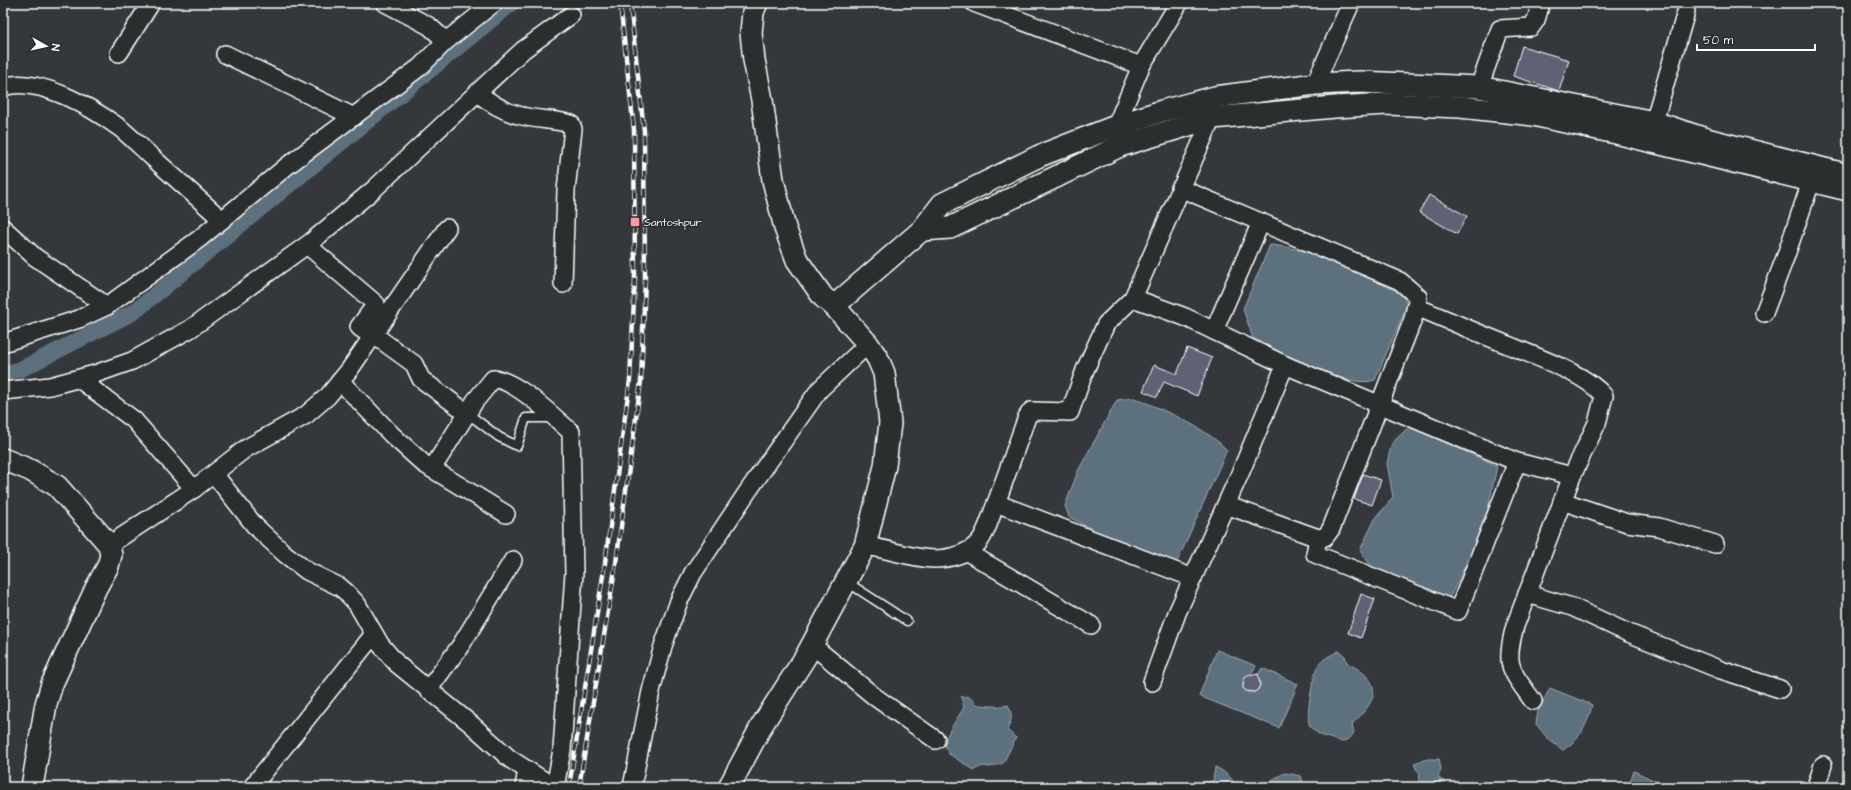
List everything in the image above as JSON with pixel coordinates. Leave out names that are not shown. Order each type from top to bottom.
[{"type":"street","points":[[119,53],[150,3]]},
{"type":"street","points":[[3,343],[79,319],[107,306],[199,239],[287,166],[420,67],[446,41],[494,3]]},
{"type":"street","points":[[729,787],[762,725],[812,645],[865,546],[885,466],[890,423],[884,373],[878,359],[868,344],[824,297],[797,260],[784,228],[773,180],[762,100],[754,60],[751,33],[753,12],[757,3]]},
{"type":"street","points":[[974,3],[1141,66]]},
{"type":"street","points":[[1118,136],[1141,66],[1179,3]]},
{"type":"street","points":[[1315,84],[1351,3]]},
{"type":"street","points":[[1479,87],[1500,29],[1532,27],[1536,20],[1540,3]]},
{"type":"street","points":[[390,4],[429,26],[446,41]]},
{"type":"street","points":[[1654,122],[1686,12]]},
{"type":"street","points":[[3,391],[50,386],[79,379],[132,361],[190,329],[307,245],[373,190],[523,50],[571,15]]},
{"type":"street","points":[[225,54],[354,116]]},
{"type":"street","points":[[834,306],[922,230],[950,228],[1162,111],[1215,97],[1315,84],[1360,82],[1479,87],[1654,122],[1706,139],[1848,175]]},
{"type":"street","points":[[3,87],[19,83],[35,85],[61,95],[101,116],[121,129],[222,220]]},
{"type":"street","points":[[476,93],[501,109],[519,116],[571,124],[573,129],[566,190],[563,284]]},
{"type":"street","points":[[1118,136],[1212,118],[1335,107],[1387,104],[1507,111],[1533,115],[1616,133],[1848,190]]},
{"type":"street","points":[[865,546],[935,559],[968,552],[978,543],[985,532],[1027,418],[1031,411],[1070,412],[1085,370],[1106,324],[1133,298],[1212,118]]},
{"type":"street","points":[[1764,313],[1811,182]]},
{"type":"street","points":[[1180,188],[1400,281],[1418,297],[1413,319],[1331,529],[1325,537],[1318,538],[1226,505]]},
{"type":"street","points":[[1214,331],[1261,222]]},
{"type":"street","points":[[3,228],[35,257],[107,306]]},
{"type":"street","points":[[109,545],[194,489],[245,449],[306,415],[328,396],[373,336],[446,228]]},
{"type":"street","points":[[307,245],[376,304],[359,327],[414,364],[421,379],[467,413]]},
{"type":"street","points":[[1133,298],[1185,317],[1285,365],[1517,462],[1572,476]]},
{"type":"street","points":[[1416,307],[1559,367],[1598,390],[1604,396],[1597,423],[1562,501],[1511,639],[1508,660],[1514,676],[1533,701]]},
{"type":"street","points":[[632,787],[651,691],[663,646],[679,601],[693,573],[748,491],[819,390],[868,344]]},
{"type":"street","points":[[1152,682],[1177,613],[1226,505],[1285,365]]},
{"type":"street","points":[[79,379],[134,420],[194,489]]},
{"type":"street","points":[[214,474],[255,526],[285,554],[307,571],[340,587],[346,592],[357,604],[380,644],[397,664],[471,724],[510,759],[554,787],[562,750],[574,573],[571,432],[541,404],[498,379],[489,382],[467,413],[432,469]]},
{"type":"street","points":[[340,381],[392,435],[432,469],[506,514]]},
{"type":"street","points":[[3,459],[30,470],[57,486],[109,545],[112,554],[108,566],[96,588],[52,684],[46,704],[32,787]]},
{"type":"street","points":[[1318,538],[1315,554],[1458,610],[1517,462]]},
{"type":"street","points":[[1562,501],[1627,523],[1659,527],[1715,544]]},
{"type":"street","points":[[996,503],[1192,578]]},
{"type":"street","points":[[968,552],[1091,624]]},
{"type":"street","points":[[428,690],[461,645],[513,560]]},
{"type":"street","points":[[1527,594],[1572,607],[1626,632],[1721,670],[1780,689]]},
{"type":"street","points":[[252,787],[374,634]]},
{"type":"street","points":[[812,645],[875,697],[936,740]]},
{"type":"street","points":[[1816,787],[1823,765]]},
{"type":"street","points":[[524,787],[527,770]]},
{"type":"lane","points":[[467,413],[499,437],[517,446],[526,418],[556,418]]},
{"type":"lane","points":[[847,581],[907,621]]},
{"type":"water","points":[[1270,245],[1303,251],[1320,257],[1354,271],[1402,294],[1407,305],[1375,380],[1362,382],[1347,380],[1331,375],[1296,360],[1253,338],[1243,309]]},
{"type":"water","points":[[1134,398],[1184,420],[1207,434],[1227,450],[1177,562],[1171,565],[1136,553],[1069,517],[1065,506],[1078,471],[1117,400]]},
{"type":"water","points":[[1410,426],[1497,466],[1484,528],[1450,597],[1435,594],[1373,569],[1360,550],[1375,519],[1393,497],[1387,463],[1392,443]]},
{"type":"water","points":[[1217,650],[1256,666],[1251,674],[1246,675],[1242,683],[1244,689],[1248,692],[1251,693],[1259,689],[1260,681],[1257,676],[1262,668],[1298,684],[1279,728],[1199,696]]},
{"type":"water","points":[[1339,651],[1345,656],[1347,663],[1367,676],[1372,683],[1374,690],[1368,706],[1352,724],[1354,733],[1350,738],[1343,742],[1325,737],[1316,732],[1310,726],[1308,715],[1310,697],[1317,668],[1324,660]]},
{"type":"water","points":[[1550,688],[1592,705],[1586,725],[1579,736],[1563,750],[1549,740],[1536,724],[1538,711]]},
{"type":"water","points":[[968,696],[978,705],[1008,705],[1011,712],[1011,718],[1007,730],[1016,738],[1003,763],[990,767],[982,766],[974,770],[949,754],[944,744],[950,730],[964,707],[961,697]]},
{"type":"water","points":[[1428,759],[1439,759],[1441,769],[1438,778],[1445,782],[1446,787],[1418,787],[1420,773],[1416,769],[1414,763]]},
{"type":"water","points":[[1215,767],[1226,774],[1235,784],[1240,785],[1240,787],[1197,787],[1203,782],[1213,781]]},
{"type":"water","points":[[1634,771],[1668,787],[1628,787]]},
{"type":"water","points":[[1285,773],[1301,776],[1305,787],[1269,787],[1273,779]]},
{"type":"building","points":[[1522,46],[1569,60],[1559,91],[1513,76]]},
{"type":"building","points":[[1429,195],[1467,216],[1457,234],[1419,212]]},
{"type":"building","points":[[1187,348],[1212,358],[1197,396],[1164,382],[1157,397],[1143,391],[1154,365],[1177,374]]},
{"type":"building","points":[[1363,474],[1381,480],[1372,505],[1354,499]]},
{"type":"building","points":[[1361,594],[1375,599],[1361,638],[1348,633]]},
{"type":"building","points":[[1258,674],[1260,685],[1258,689],[1255,692],[1246,691],[1243,688],[1244,679],[1248,676]]},
{"type":"waterway","points":[[3,373],[19,370],[134,312],[512,3]]},
{"type":"railway","points":[[569,787],[605,563],[630,380],[635,279],[634,130],[620,3]]},
{"type":"railway","points":[[579,787],[616,563],[641,381],[645,279],[644,131],[630,3]]},
{"type":"place","name":"Santoshpur","points":[[635,222]]}]
